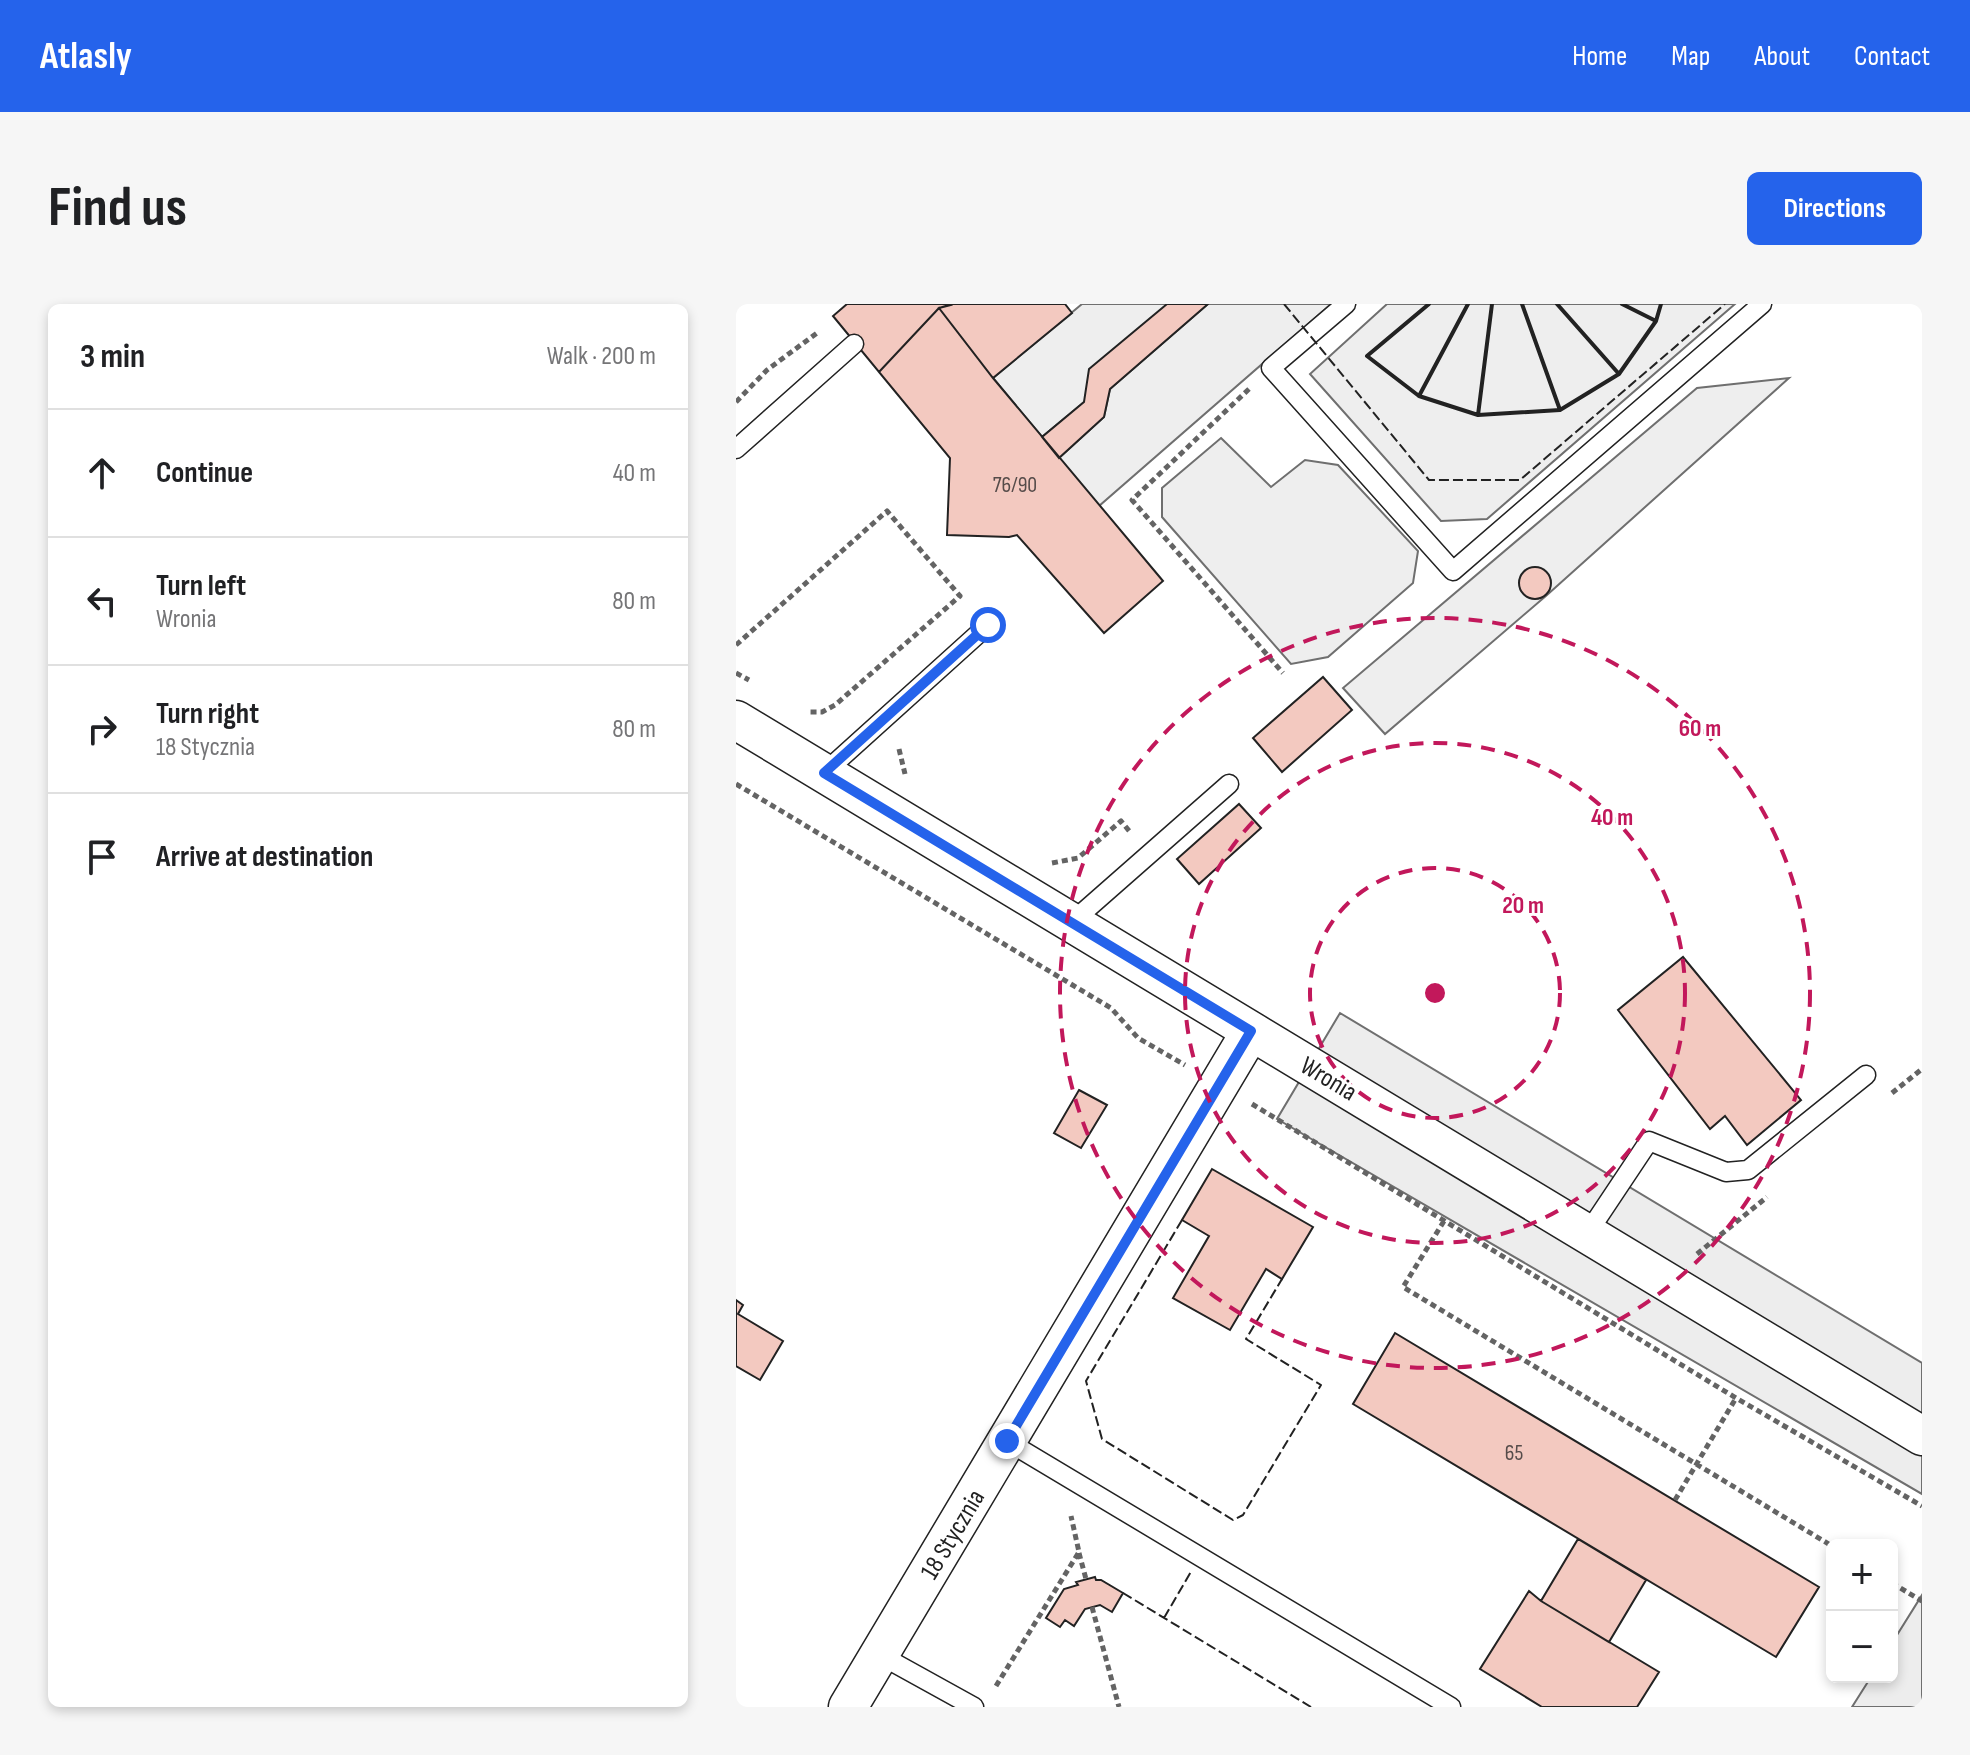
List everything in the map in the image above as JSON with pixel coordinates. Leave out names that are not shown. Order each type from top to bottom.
[{"type":"street","name":"Wronia","points":[[736,720],[1922,1436]]},
{"type":"street","name":"18 Stycznia","points":[[848,1707],[1251,1031]]},
{"type":"lane","points":[[1346,304],[1271,368],[1453,571],[1762,304]]},
{"type":"lane","points":[[736,449],[854,344]]},
{"type":"lane","points":[[824,773],[988,625]]},
{"type":"lane","points":[[1072,922],[1229,784]]},
{"type":"lane","points":[[1587,1234],[1649,1141],[1726,1172],[1748,1170],[1866,1075]]},
{"type":"lane","points":[[1007,1441],[1451,1707]]},
{"type":"lane","points":[[880,1655],[974,1707]]},
{"type":"path","points":[[736,402],[767,370],[829,325]]},
{"type":"path","points":[[1271,368],[1132,500],[1283,673]]},
{"type":"path","points":[[736,645],[887,511],[960,596],[835,705],[822,712],[811,714],[803,711]]},
{"type":"path","points":[[736,673],[749,680]]},
{"type":"path","points":[[901,741],[898,752],[908,781]]},
{"type":"path","points":[[736,784],[1111,1008],[1138,1038],[1736,1398],[1922,1506]]},
{"type":"path","points":[[1047,863],[1078,858],[1121,821],[1149,854]]},
{"type":"path","points":[[1444,1221],[1403,1287],[1826,1542]]},
{"type":"path","points":[[1675,1500],[1736,1398]]},
{"type":"path","points":[[1061,1473],[1086,1579]]},
{"type":"path","points":[[991,1694],[1079,1552]]},
{"type":"path","points":[[1898,1587],[1922,1601]]},
{"type":"path","points":[[1092,1607],[1119,1707]]},
{"type":"shaded area","points":[[1082,304],[1167,304],[1084,402],[1042,437],[993,378]]},
{"type":"shaded area","points":[[1208,304],[1331,304],[1099,506],[1059,458],[1104,417],[1110,389]]},
{"type":"shaded area","points":[[1387,304],[1735,304],[1487,519],[1441,521],[1310,374]]},
{"type":"shaded area","points":[[1789,378],[1547,595],[1385,734],[1343,688],[1697,388]]},
{"type":"shaded area","points":[[1221,438],[1271,487],[1305,460],[1338,465],[1418,551],[1413,583],[1328,657],[1291,664],[1162,517],[1162,488]]},
{"type":"shaded area","points":[[1340,1013],[1922,1363],[1922,1494],[1277,1119]]},
{"type":"shaded area","points":[[1922,1595],[1922,1707],[1852,1707],[1867,1683],[1898,1683],[1898,1633]]},
{"type":"building","points":[[847,304],[951,305],[939,308],[879,372],[833,316]]},
{"type":"building","points":[[952,304],[1065,304],[1072,313],[993,378],[939,308]]},
{"type":"building","points":[[1167,304],[1208,304],[1110,389],[1104,417],[1059,458],[1042,437],[1084,402],[1089,369]]},
{"type":"building","points":[[939,308],[993,378],[1163,581],[1104,633],[1017,535],[947,535],[950,458],[879,372]]},
{"type":"building","points":[[1535,567],[1546,572],[1551,583],[1546,594],[1535,599],[1524,594],[1519,583],[1524,572]]},
{"type":"building","points":[[1323,677],[1352,710],[1282,772],[1253,738]]},
{"type":"building","points":[[1239,804],[1261,828],[1199,884],[1177,859]]},
{"type":"building","points":[[1683,957],[1801,1100],[1747,1145],[1725,1116],[1710,1129],[1618,1010]]},
{"type":"building","points":[[1079,1090],[1107,1105],[1081,1148],[1054,1133]]},
{"type":"building","points":[[1212,1169],[1313,1227],[1282,1279],[1266,1269],[1230,1330],[1173,1298],[1209,1236],[1182,1220]]},
{"type":"building","points":[[736,1300],[743,1305],[738,1314],[783,1341],[760,1380],[736,1366]]},
{"type":"building","points":[[1395,1333],[1819,1587],[1776,1657],[1353,1404]]},
{"type":"building","points":[[1578,1539],[1646,1580],[1609,1642],[1541,1601]]},
{"type":"building","points":[[1095,1577],[1123,1593],[1112,1612],[1100,1605],[1085,1609],[1074,1626],[1065,1620],[1060,1627],[1046,1618],[1064,1589]]},
{"type":"building","points":[[1529,1591],[1659,1672],[1637,1707],[1542,1707],[1480,1669]]},
{"type":"fence","points":[[1284,304],[1429,480],[1520,480],[1725,304]]},
{"type":"fence","points":[[1182,1220],[1086,1381],[1102,1439],[1233,1520],[1243,1515],[1321,1385],[1246,1339],[1282,1279]]},
{"type":"fence","points":[[1164,1618],[1192,1570]]},
{"type":"fence","points":[[1123,1593],[1311,1707]]},
{"type":"wall","points":[[1429,304],[1367,356],[1419,396],[1478,415],[1560,410],[1619,374],[1656,321],[1661,304]]},
{"type":"wall","points":[[1419,396],[1468,304]]},
{"type":"wall","points":[[1478,415],[1492,304]]},
{"type":"wall","points":[[1522,304],[1560,410]]},
{"type":"wall","points":[[1557,304],[1619,374]]},
{"type":"wall","points":[[1622,304],[1656,321]]},
{"type":"route","points":[[988,625],[824,773],[1251,1031],[1007,1441]]}]
